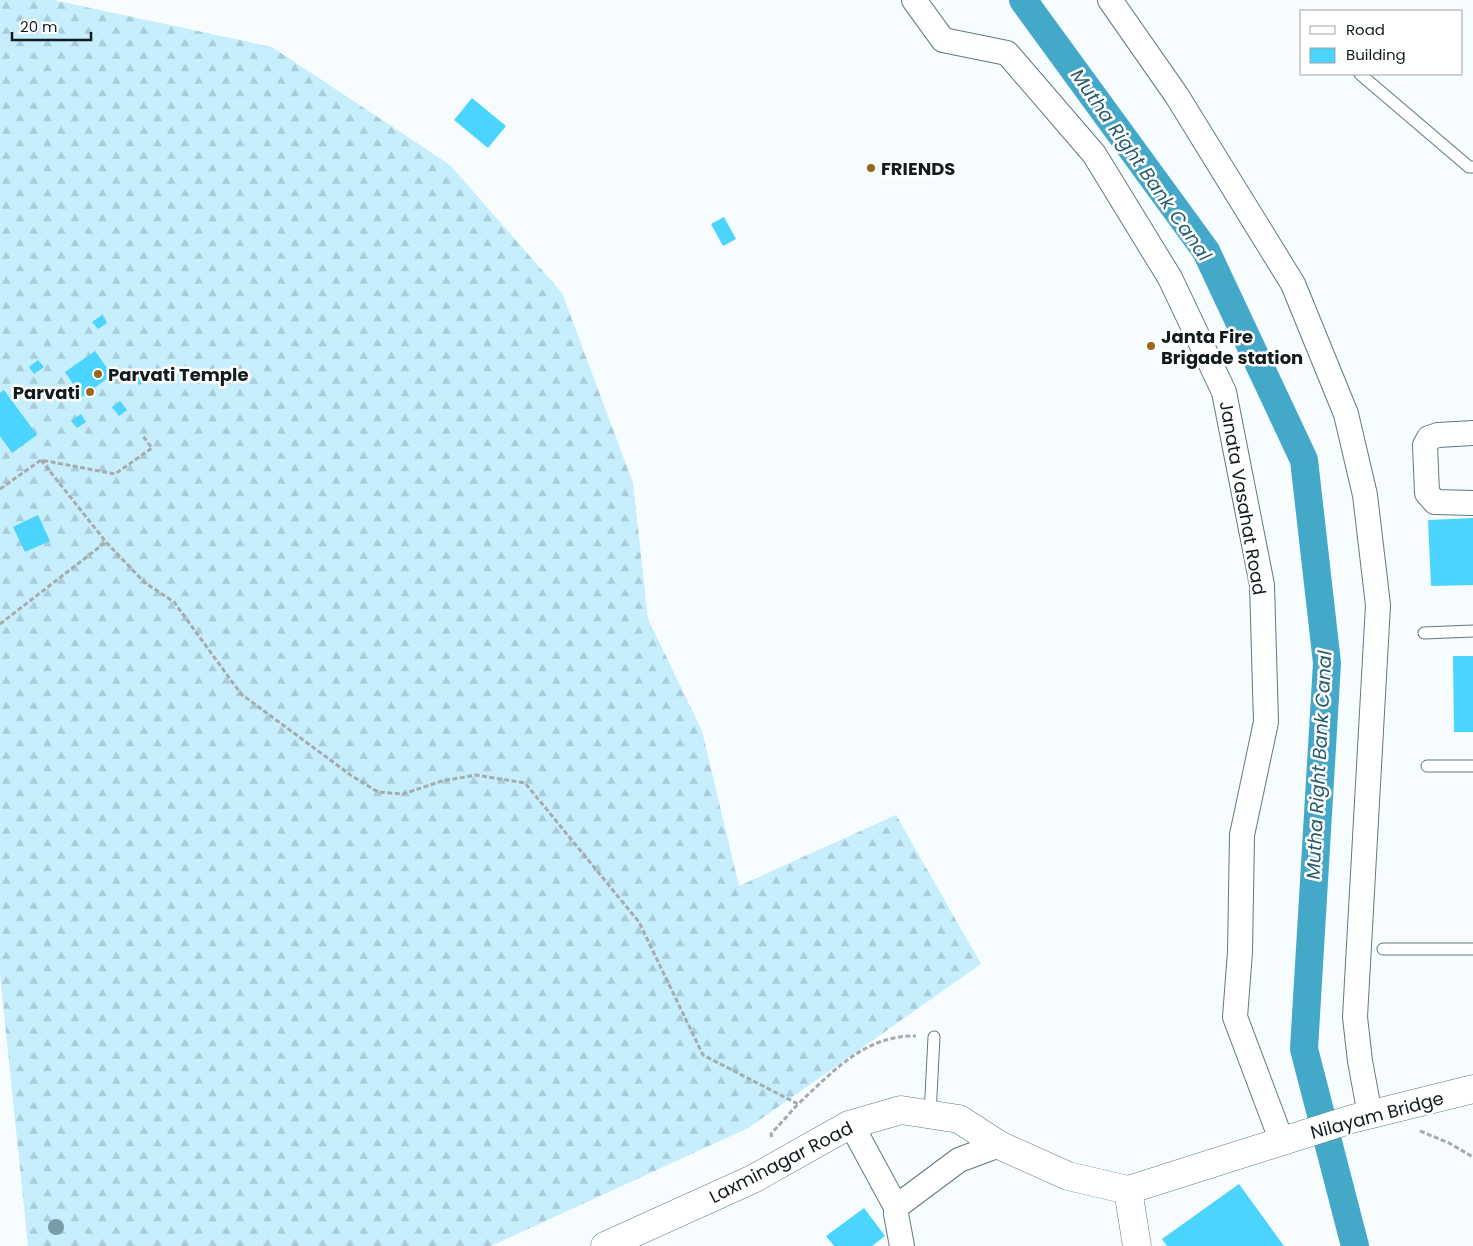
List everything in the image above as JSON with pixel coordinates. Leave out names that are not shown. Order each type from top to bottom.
[{"type":"street","name":"Janata Vasahat Road","points":[[914,0],[943,40],[1007,53],[1094,154],[1170,278],[1224,392],[1262,585],[1266,722],[1242,835],[1240,952],[1235,1017],[1282,1142]]},
{"type":"street","points":[[1110,0],[1177,96],[1293,284],[1346,414],[1366,495],[1378,604],[1355,1016],[1360,1061],[1370,1115]]},
{"type":"street","points":[[1473,433],[1438,435],[1429,438],[1426,445],[1427,493],[1435,502],[1473,503]]},
{"type":"street","name":"Nilayam Bridge","points":[[1128,1190],[1370,1115],[1473,1089]]},
{"type":"street","name":"Laxminagar Road","points":[[605,1246],[634,1240],[753,1179],[851,1124],[901,1110],[960,1119],[999,1145],[1068,1176],[1128,1190]]},
{"type":"street","points":[[851,1124],[896,1208],[902,1246]]},
{"type":"street","points":[[896,1208],[959,1160],[999,1145]]},
{"type":"street","points":[[1128,1190],[1137,1246]]},
{"type":"lane","points":[[1361,75],[1469,168],[1473,167]]},
{"type":"lane","points":[[1424,633],[1473,631]]},
{"type":"lane","points":[[1427,766],[1473,766]]},
{"type":"lane","points":[[1383,949],[1473,949]]},
{"type":"lane","points":[[930,1115],[934,1037]]},
{"type":"path","points":[[0,489],[41,460],[115,474],[152,448],[142,435]]},
{"type":"path","points":[[41,460],[106,542],[144,582],[174,602],[241,694],[352,776],[378,792],[403,794],[442,781],[476,775],[525,783],[639,922],[702,1055],[798,1104]]},
{"type":"path","points":[[0,624],[106,542]]},
{"type":"path","points":[[771,1134],[798,1104],[848,1058],[878,1042],[907,1036]]},
{"type":"path","points":[[1370,1115],[1449,1142],[1473,1157]]},
{"type":"green space","points":[[0,0],[53,0],[272,47],[450,165],[562,293],[633,483],[648,619],[702,731],[739,886],[896,815],[981,964],[748,1128],[491,1246],[28,1246],[0,974]]},
{"type":"building","points":[[472,98],[506,126],[488,148],[454,120]]},
{"type":"building","points":[[724,217],[736,239],[723,246],[711,224]]},
{"type":"building","points":[[102,315],[107,323],[98,329],[92,322]]},
{"type":"building","points":[[95,351],[112,375],[82,397],[65,372]]},
{"type":"building","points":[[38,360],[44,367],[34,374],[29,367]]},
{"type":"building","points":[[143,371],[148,379],[139,385],[133,378]]},
{"type":"building","points":[[4,390],[37,435],[12,453],[0,436],[0,393]]},
{"type":"building","points":[[120,401],[127,410],[119,416],[112,407]]},
{"type":"building","points":[[81,414],[86,422],[77,428],[71,421]]},
{"type":"building","points":[[38,515],[50,541],[25,552],[13,527]]},
{"type":"building","points":[[1473,518],[1473,585],[1431,586],[1428,520]]},
{"type":"building","points":[[1453,656],[1473,656],[1473,732],[1454,732]]},
{"type":"building","points":[[1239,1184],[1284,1246],[1167,1246],[1162,1239]]},
{"type":"building","points":[[864,1208],[885,1236],[872,1246],[834,1246],[826,1236]]},
{"type":"waterway","name":"Mutha Right Bank Canal","points":[[1023,0],[1206,251],[1304,460],[1327,663],[1304,1049],[1355,1246]]},
{"type":"place","name":"FRIENDS","points":[[871,168]]},
{"type":"place","name":"Janta Fire Brigade station","points":[[1151,346]]},
{"type":"place","name":"Parvati Temple","points":[[98,374]]},
{"type":"place","name":"Parvati","points":[[90,392]]}]
